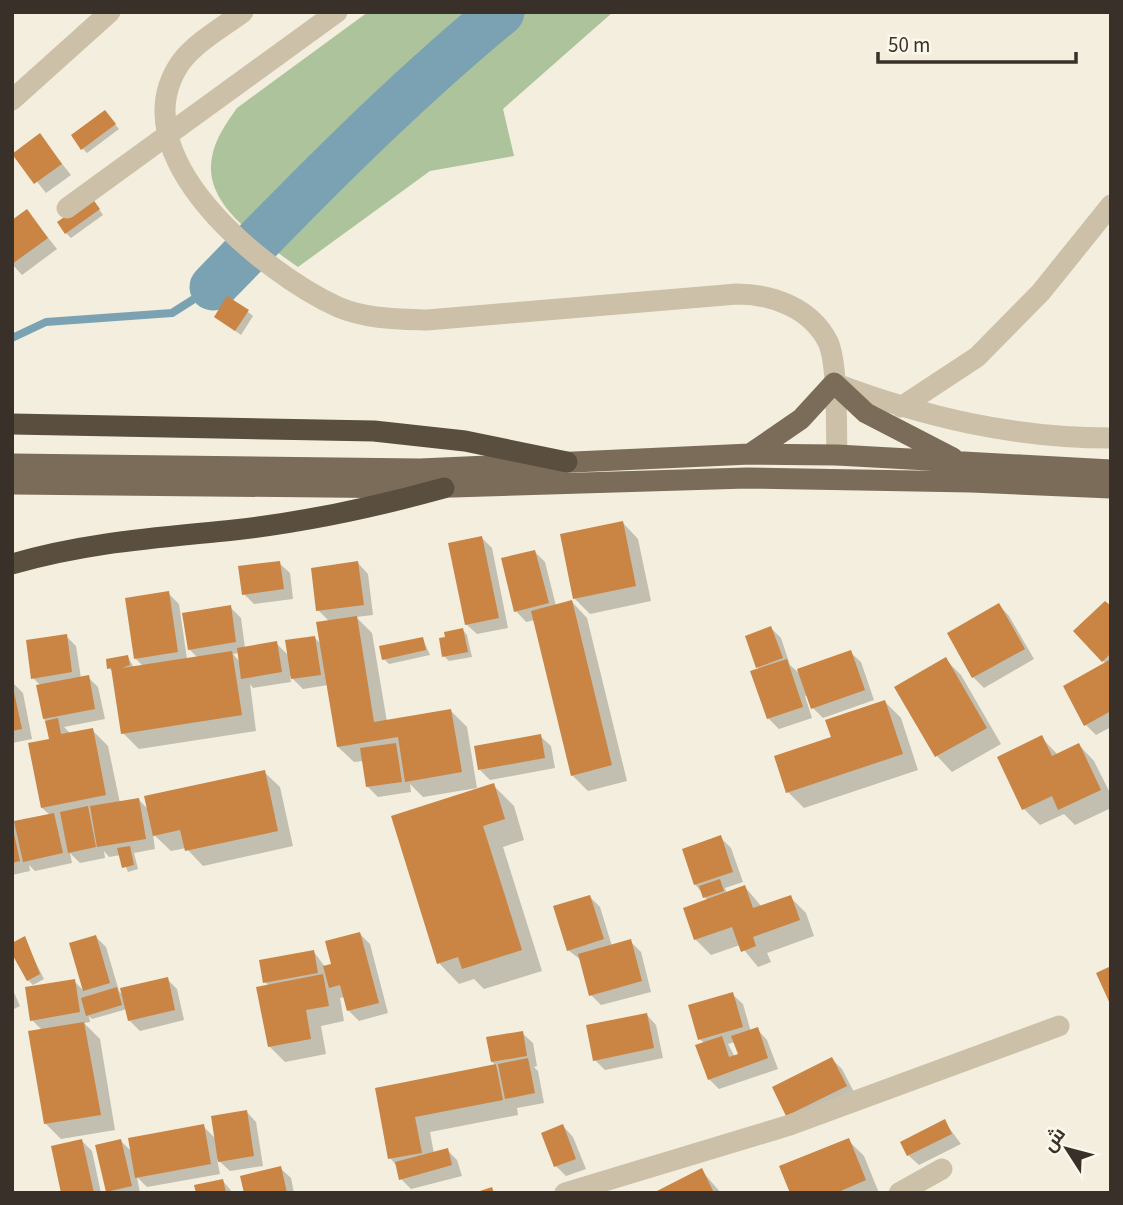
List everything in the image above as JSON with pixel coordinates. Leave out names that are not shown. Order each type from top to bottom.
[{"type":"highway","points":[[12,424],[374,431],[465,441],[567,462]]},
{"type":"highway","points":[[12,564],[113,541],[236,529],[372,508],[444,488]]},
{"type":"main road","points":[[750,454],[801,419],[834,383],[866,413],[961,462]]},
{"type":"main road","points":[[12,484],[44,475],[420,469],[750,454],[837,455],[1111,470]]},
{"type":"main road","points":[[12,464],[44,475],[444,488],[747,478],[971,482],[1111,488]]},
{"type":"street","points":[[12,100],[110,12]]},
{"type":"street","points":[[243,12],[181,62],[167,100],[168,135],[190,186],[211,212],[279,272],[308,292],[341,308],[377,318],[427,320],[737,294],[769,297],[802,313],[829,343],[834,383],[837,455]]},
{"type":"street","points":[[67,208],[337,12]]},
{"type":"street","points":[[901,407],[958,370],[993,341],[1041,292],[1111,205]]},
{"type":"street","points":[[834,383],[901,407],[1013,433],[1111,438]]},
{"type":"street","points":[[565,1193],[790,1125],[1059,1026]]},
{"type":"street","points":[[899,1193],[942,1169]]},
{"type":"green space","points":[[368,12],[613,12],[503,109],[514,156],[430,171],[298,267],[253,234],[226,207],[216,192],[211,175],[212,157],[222,131],[237,108]]},
{"type":"building","points":[[105,110],[116,124],[81,150],[71,135]]},
{"type":"building","points":[[40,133],[62,164],[34,184],[12,154]]},
{"type":"building","points":[[92,198],[100,209],[65,234],[57,222]]},
{"type":"building","points":[[27,209],[48,238],[12,264],[12,220]]},
{"type":"building","points":[[227,296],[249,310],[235,331],[214,317]]},
{"type":"building","points":[[623,521],[636,586],[573,599],[560,534]]},
{"type":"building","points":[[482,536],[499,618],[465,625],[448,543]]},
{"type":"building","points":[[535,550],[549,603],[514,612],[501,558]]},
{"type":"building","points":[[280,561],[284,589],[242,595],[238,566]]},
{"type":"building","points":[[358,561],[364,605],[316,611],[311,568]]},
{"type":"building","points":[[169,591],[178,652],[134,659],[125,598]]},
{"type":"building","points":[[572,600],[612,765],[571,776],[531,611]]},
{"type":"building","points":[[1105,601],[1111,606],[1111,653],[1102,662],[1073,631]]},
{"type":"building","points":[[999,603],[1025,649],[972,678],[947,633]]},
{"type":"building","points":[[231,605],[236,642],[188,650],[182,613]]},
{"type":"building","points":[[357,616],[374,722],[451,709],[462,772],[405,782],[398,737],[337,747],[316,622]]},
{"type":"building","points":[[771,626],[783,658],[756,668],[745,636]]},
{"type":"building","points":[[463,628],[468,652],[442,657],[439,638],[445,637],[444,632]]},
{"type":"building","points":[[67,634],[72,672],[31,679],[26,640]]},
{"type":"building","points":[[315,636],[321,675],[291,679],[285,640]]},
{"type":"building","points":[[423,637],[426,650],[382,660],[379,646]]},
{"type":"building","points":[[277,641],[282,672],[241,679],[237,648]]},
{"type":"building","points":[[851,650],[865,690],[811,709],[797,669]]},
{"type":"building","points":[[232,651],[242,715],[121,734],[111,668],[107,669],[106,659],[128,655],[130,665],[122,668]]},
{"type":"building","points":[[946,657],[987,728],[935,757],[894,687]]},
{"type":"building","points":[[787,659],[803,707],[767,719],[750,671]]},
{"type":"building","points":[[1111,659],[1111,711],[1084,726],[1063,686]]},
{"type":"building","points":[[89,675],[95,709],[43,719],[36,685]]},
{"type":"building","points":[[12,683],[22,729],[12,731]]},
{"type":"building","points":[[885,700],[903,754],[786,793],[774,756],[831,737],[825,720]]},
{"type":"building","points":[[58,718],[61,734],[93,728],[106,795],[41,808],[28,743],[49,739],[45,721]]},
{"type":"building","points":[[541,734],[545,758],[478,770],[474,746]]},
{"type":"building","points":[[1042,735],[1052,756],[1079,743],[1101,790],[1058,810],[1052,796],[1022,810],[997,757]]},
{"type":"building","points":[[396,743],[402,782],[366,787],[360,748]]},
{"type":"building","points":[[265,770],[278,831],[185,851],[180,830],[153,836],[144,796]]},
{"type":"building","points":[[494,783],[505,819],[483,826],[522,950],[462,969],[458,957],[437,964],[391,816]]},
{"type":"building","points":[[139,798],[146,839],[97,847],[90,806]]},
{"type":"building","points":[[88,806],[96,847],[68,853],[60,812]]},
{"type":"building","points":[[54,813],[63,853],[23,862],[14,821]]},
{"type":"building","points":[[12,825],[20,861],[12,863]]},
{"type":"building","points":[[721,835],[733,872],[694,885],[682,849]]},
{"type":"building","points":[[130,846],[134,865],[122,868],[117,848]]},
{"type":"building","points":[[720,879],[724,891],[703,898],[699,886]]},
{"type":"building","points":[[745,885],[753,908],[791,895],[800,920],[753,937],[756,946],[741,952],[732,927],[694,940],[683,908]]},
{"type":"building","points":[[590,895],[604,939],[567,951],[553,906]]},
{"type":"building","points":[[360,932],[379,1003],[347,1011],[340,985],[329,988],[323,966],[331,964],[325,941]]},
{"type":"building","points":[[96,935],[110,983],[83,991],[69,943]]},
{"type":"building","points":[[25,936],[40,974],[27,981],[12,954],[12,943]]},
{"type":"building","points":[[631,939],[642,981],[589,996],[578,954]]},
{"type":"building","points":[[314,950],[318,973],[263,983],[259,960]]},
{"type":"building","points":[[1111,966],[1111,1006],[1096,973]]},
{"type":"building","points":[[323,974],[329,1006],[306,1010],[311,1039],[268,1047],[256,987]]},
{"type":"building","points":[[168,977],[175,1010],[128,1021],[120,988]]},
{"type":"building","points":[[75,979],[80,1012],[30,1021],[25,987]]},
{"type":"building","points":[[117,987],[122,1005],[86,1016],[81,998]]},
{"type":"building","points":[[733,992],[743,1027],[698,1040],[688,1005]]},
{"type":"building","points":[[647,1013],[654,1048],[593,1061],[586,1025]]},
{"type":"building","points":[[84,1022],[101,1115],[44,1124],[28,1031]]},
{"type":"building","points":[[758,1027],[768,1058],[708,1080],[695,1045],[722,1036],[729,1057],[738,1054],[731,1036]]},
{"type":"building","points":[[523,1031],[527,1056],[491,1062],[486,1037]]},
{"type":"building","points":[[832,1057],[847,1086],[786,1116],[772,1087]]},
{"type":"building","points":[[528,1058],[535,1093],[505,1099],[498,1064]]},
{"type":"building","points":[[496,1064],[503,1100],[415,1117],[422,1153],[388,1159],[375,1088]]},
{"type":"building","points":[[247,1110],[254,1156],[218,1162],[211,1116]]},
{"type":"building","points":[[945,1119],[952,1134],[907,1156],[900,1142]]},
{"type":"building","points":[[204,1124],[211,1164],[135,1178],[128,1138]]},
{"type":"building","points":[[563,1124],[576,1159],[554,1167],[541,1133]]},
{"type":"building","points":[[849,1138],[866,1180],[836,1193],[790,1193],[779,1166]]},
{"type":"building","points":[[82,1139],[94,1193],[61,1193],[51,1146]]},
{"type":"building","points":[[121,1139],[132,1186],[106,1192],[95,1145]]},
{"type":"building","points":[[448,1148],[452,1165],[399,1180],[395,1162]]},
{"type":"building","points":[[281,1166],[287,1193],[244,1193],[240,1176]]},
{"type":"building","points":[[702,1168],[714,1193],[653,1193]]},
{"type":"building","points":[[223,1179],[226,1193],[196,1193],[194,1185]]},
{"type":"building","points":[[492,1187],[494,1193],[477,1193],[477,1192]]},
{"type":"waterway","points":[[213,287],[389,111],[501,12]]},
{"type":"waterway","points":[[12,338],[46,322],[172,313],[213,287]]}]
